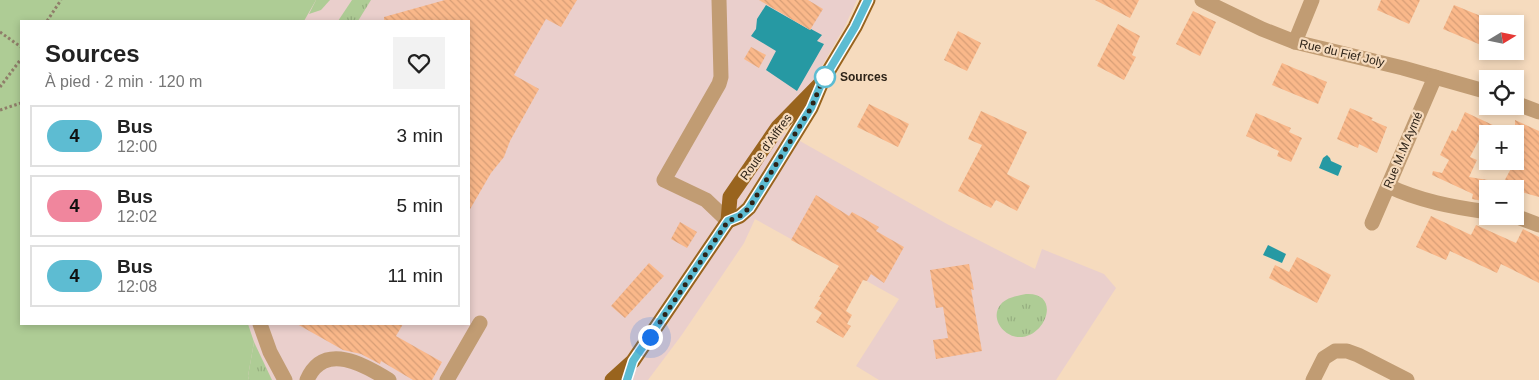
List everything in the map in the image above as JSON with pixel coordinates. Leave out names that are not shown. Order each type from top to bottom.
[{"type":"main road","name":"Route d'Aiffres","points":[[728,221],[740,216],[749,208],[811,108],[822,82],[868,2]]},
{"type":"main road","name":"Route d'Aiffres","points":[[612,380],[633,361],[728,221],[730,197],[778,128],[822,82]]},
{"type":"main road","name":"Route d'Aiffres","points":[[627,380],[633,361]]},
{"type":"street","points":[[719,0],[721,77],[664,180],[706,200],[728,221]]},
{"type":"street","name":"Rue du Fief Joly","points":[[1202,0],[1262,29],[1295,42],[1479,90]]},
{"type":"street","points":[[1295,42],[1312,0]]},
{"type":"street","name":"Rue M.M Aymé","points":[[1372,223],[1434,77]]},
{"type":"street","points":[[1524,106],[1539,112]]},
{"type":"street","points":[[1388,186],[1425,201],[1479,211]]},
{"type":"street","points":[[1524,219],[1539,225]]},
{"type":"street","points":[[447,380],[480,324]]},
{"type":"street","points":[[260,325],[270,352],[286,380]]},
{"type":"street","points":[[1313,380],[1324,358],[1335,351],[1347,351],[1407,380]]},
{"type":"street","points":[[307,380],[316,366],[329,360],[344,359],[356,361],[389,380]]},
{"type":"path","points":[[48,20],[61,0]]},
{"type":"path","points":[[0,32],[20,46]]},
{"type":"path","points":[[0,87],[20,60]]},
{"type":"path","points":[[0,110],[20,103]]},
{"type":"shaded area","points":[[0,0],[857,0],[845,26],[784,132],[947,224],[1035,269],[1042,249],[1104,274],[1116,288],[1056,380],[879,380],[856,366],[899,299],[755,219],[744,243],[681,336],[648,380],[0,380]]},
{"type":"green space","points":[[0,0],[316,0],[305,20],[20,20],[20,325],[248,325],[254,342],[248,376],[249,380],[0,380]]},
{"type":"green space","points":[[316,0],[330,0],[321,10],[309,14]]},
{"type":"green space","points":[[352,0],[371,0],[359,20],[339,20]]},
{"type":"green space","points":[[1026,294],[1037,295],[1044,300],[1047,307],[1046,315],[1043,323],[1037,330],[1029,335],[1013,336],[1008,334],[997,321],[998,309],[1006,300]]},
{"type":"green space","points":[[254,342],[272,380],[249,380],[248,376]]},
{"type":"water","points":[[766,5],[822,35],[817,41],[824,44],[797,91],[766,70],[776,51],[751,36],[756,29],[757,19]]},
{"type":"water","points":[[1327,155],[1331,161],[1342,166],[1338,176],[1319,168],[1323,158]]},
{"type":"water","points":[[1268,245],[1286,254],[1282,263],[1263,255]]},
{"type":"building","points":[[445,0],[577,0],[561,27],[546,19],[514,75],[539,89],[510,141],[504,157],[491,173],[470,209],[470,20],[384,20],[384,17]]},
{"type":"building","points":[[759,0],[808,0],[823,9],[810,30]]},
{"type":"building","points":[[1095,0],[1139,0],[1130,18]]},
{"type":"building","points":[[1381,0],[1420,0],[1409,24],[1377,10]]},
{"type":"building","points":[[1454,5],[1479,15],[1479,44],[1443,29]]},
{"type":"building","points":[[1193,11],[1216,22],[1200,56],[1176,44]]},
{"type":"building","points":[[1118,24],[1140,36],[1132,55],[1136,57],[1124,80],[1097,66]]},
{"type":"building","points":[[958,31],[981,43],[967,71],[944,60]]},
{"type":"building","points":[[751,47],[766,55],[759,68],[744,59]]},
{"type":"building","points":[[1282,63],[1327,82],[1318,104],[1272,85]]},
{"type":"building","points":[[869,104],[909,124],[898,147],[857,127]]},
{"type":"building","points":[[1350,108],[1373,118],[1371,120],[1387,127],[1377,153],[1359,144],[1358,148],[1337,139]]},
{"type":"building","points":[[981,111],[1027,132],[1007,174],[1030,186],[1017,211],[996,200],[991,208],[958,191],[982,145],[968,139]]},
{"type":"building","points":[[1465,112],[1493,125],[1479,125],[1479,140],[1470,157],[1477,160],[1469,177],[1488,180],[1479,180],[1479,200],[1472,199],[1473,194],[1432,175],[1433,171],[1442,173],[1449,160],[1440,155],[1452,130],[1456,132]]},
{"type":"building","points":[[1256,113],[1291,128],[1289,132],[1302,138],[1291,162],[1277,156],[1279,151],[1246,136]]},
{"type":"building","points":[[1515,120],[1539,131],[1539,197],[1524,193],[1524,180],[1505,180],[1510,170],[1524,170],[1524,125],[1515,125]]},
{"type":"building","points":[[816,195],[849,216],[852,212],[879,227],[876,231],[904,247],[884,283],[871,274],[867,281],[863,280],[846,311],[852,315],[847,324],[851,326],[843,338],[816,322],[822,313],[814,308],[839,266],[791,240]]},
{"type":"building","points":[[1431,216],[1471,235],[1476,225],[1516,243],[1523,229],[1539,237],[1539,283],[1501,264],[1497,273],[1450,251],[1446,260],[1416,247]]},
{"type":"building","points":[[680,222],[697,232],[687,248],[671,239]]},
{"type":"building","points":[[1297,257],[1331,275],[1317,303],[1269,278],[1275,265],[1289,272]]},
{"type":"building","points":[[649,263],[664,276],[625,318],[611,306]]},
{"type":"building","points":[[969,264],[974,290],[971,289],[982,351],[936,359],[933,340],[948,338],[943,307],[936,308],[930,270]]},
{"type":"building","points":[[299,325],[402,325],[396,336],[442,362],[432,380],[413,380],[381,361],[380,364],[361,354],[343,350]]},
{"type":"bus line","name":"4","points":[[627,380],[633,361],[728,221],[740,216],[749,208],[811,108],[822,82],[855,27],[868,0]]},
{"type":"place","name":"Sources","points":[[825,77]]},
{"type":"route","points":[[650,337],[728,221],[740,216],[749,208],[811,108],[825,77]]}]
